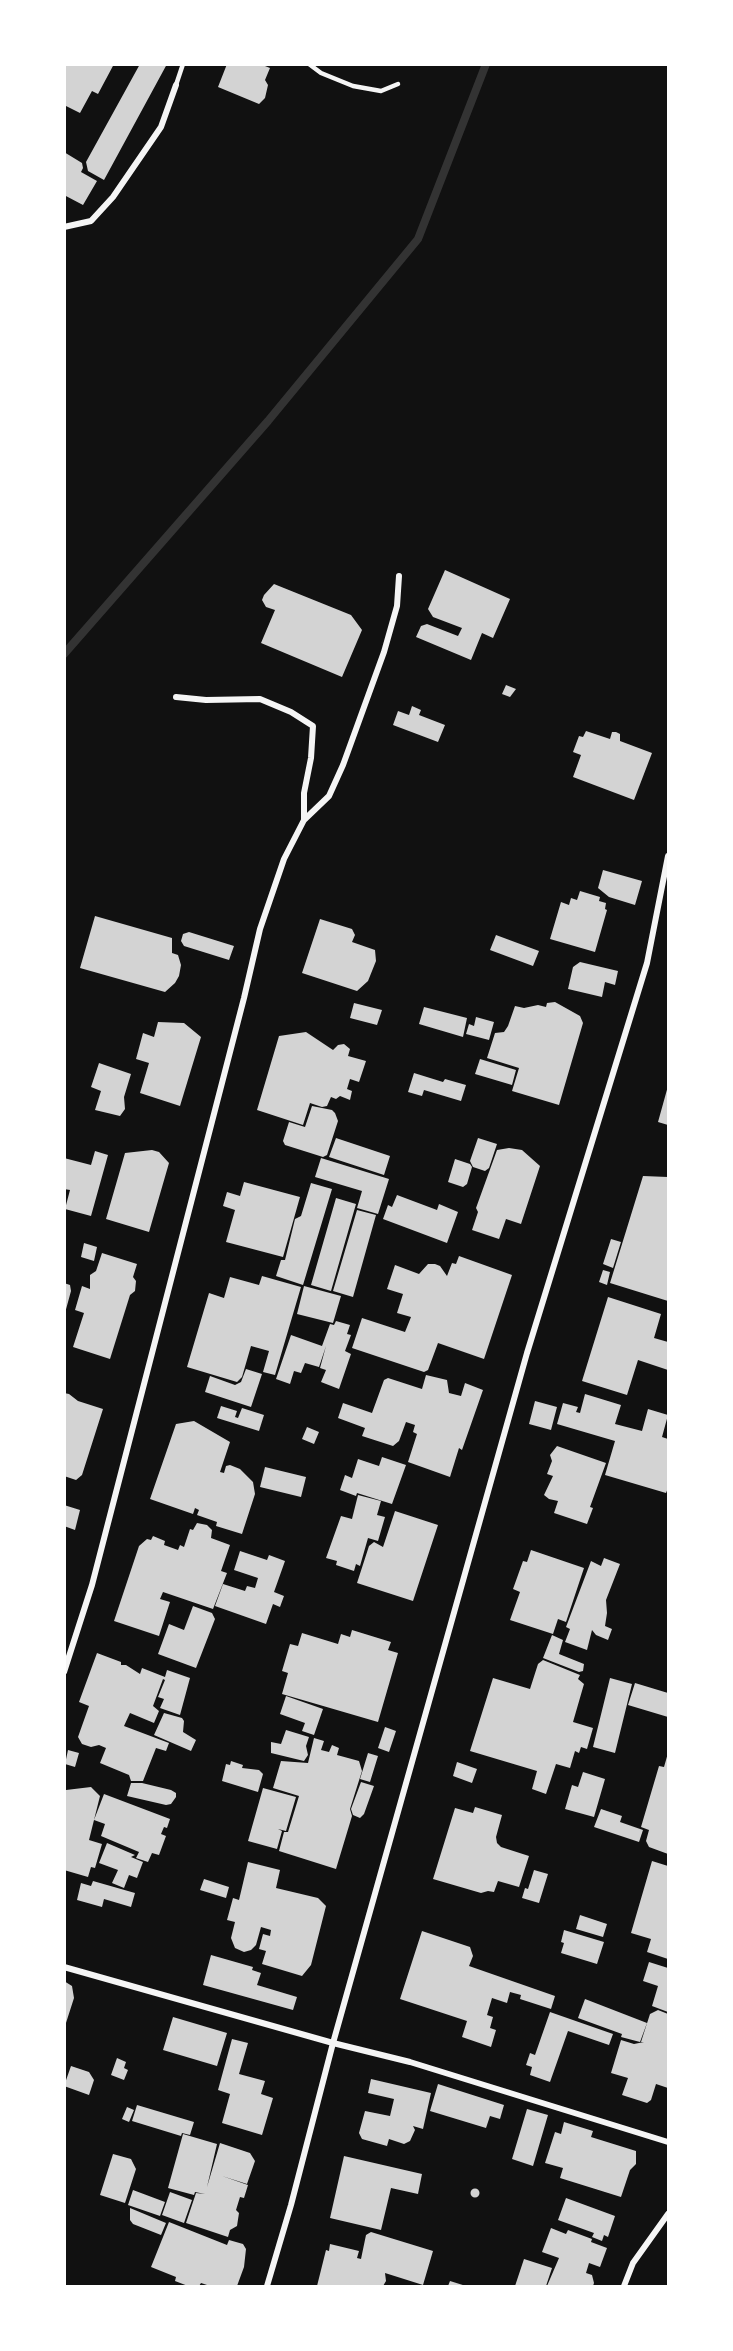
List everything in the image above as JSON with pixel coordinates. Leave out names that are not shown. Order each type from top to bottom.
[{"type":"street","points":[[64,227],[91,221],[113,196],[161,127],[176,85]]},
{"type":"street","points":[[64,1672],[92,1585],[242,1010],[260,929],[284,859],[304,820],[329,796],[343,765],[384,652],[397,606],[399,576]]},
{"type":"street","points":[[176,697],[206,700],[260,699],[291,712],[313,726],[311,758],[304,793],[304,820]]},
{"type":"street","points":[[267,2286],[527,1353],[647,963],[669,856]]},
{"type":"street","points":[[64,1966],[333,2043],[420,2065],[669,2142]]},
{"type":"street","points":[[624,2286],[633,2263],[669,2214]]},
{"type":"lane","points":[[176,85],[183,64]]},
{"type":"lane","points":[[309,64],[321,73],[353,86],[381,91],[398,84]]},
{"type":"building","points":[[64,64],[114,64],[98,94],[92,91],[80,113],[64,105]]},
{"type":"building","points":[[140,64],[167,64],[104,180],[88,171],[86,162]]},
{"type":"building","points":[[227,64],[260,64],[270,68],[265,80],[268,85],[265,98],[259,104],[218,87]]},
{"type":"building","points":[[64,152],[82,163],[81,172],[97,181],[83,205],[64,195]]},
{"type":"building","points":[[445,570],[510,599],[493,638],[482,633],[471,660],[416,637],[421,626],[427,624],[458,636],[462,628],[433,617],[428,609]]},
{"type":"building","points":[[274,584],[351,615],[362,630],[342,677],[261,643],[275,610],[266,607],[262,600]]},
{"type":"building","points":[[506,685],[516,689],[510,697],[502,694]]},
{"type":"building","points":[[412,706],[421,710],[419,715],[445,725],[438,742],[393,725],[398,711],[409,715]]},
{"type":"building","points":[[586,731],[610,739],[612,732],[616,732],[620,734],[620,741],[652,753],[634,800],[573,777],[581,755],[573,752],[579,736],[583,737]]},
{"type":"building","points":[[603,870],[642,881],[635,905],[609,897],[598,888]]},
{"type":"building","points":[[580,891],[600,897],[599,901],[606,903],[605,909],[607,910],[595,952],[550,939],[561,902],[569,905],[571,898],[577,900]]},
{"type":"building","points":[[95,916],[172,938],[172,953],[178,955],[181,965],[175,983],[165,992],[80,968]]},
{"type":"building","points":[[320,919],[352,929],[355,935],[352,942],[375,950],[376,961],[368,981],[357,991],[302,973]]},
{"type":"building","points":[[189,932],[234,946],[229,960],[184,946],[181,941],[183,934]]},
{"type":"building","points":[[496,935],[539,951],[533,966],[490,950]]},
{"type":"building","points":[[580,962],[618,971],[615,985],[605,982],[602,997],[568,989],[573,967]]},
{"type":"building","points":[[555,1002],[580,1016],[583,1023],[559,1105],[512,1091],[519,1068],[487,1058],[495,1033],[504,1032],[515,1006],[546,1007],[547,1003]]},
{"type":"building","points":[[354,1003],[382,1010],[377,1025],[350,1018]]},
{"type":"building","points":[[424,1007],[467,1018],[463,1037],[419,1024]]},
{"type":"building","points":[[476,1017],[494,1022],[489,1040],[466,1034],[469,1024],[474,1026]]},
{"type":"building","points":[[158,1022],[184,1023],[201,1037],[180,1106],[140,1093],[149,1063],[136,1059],[143,1033],[154,1037]]},
{"type":"building","points":[[306,1032],[333,1050],[338,1045],[344,1044],[350,1049],[348,1056],[366,1061],[359,1082],[350,1079],[347,1089],[352,1091],[350,1100],[340,1096],[336,1099],[331,1097],[327,1106],[322,1107],[310,1103],[303,1125],[257,1110],[279,1036]]},
{"type":"building","points":[[480,1059],[516,1070],[512,1085],[475,1074]]},
{"type":"building","points":[[99,1063],[131,1074],[124,1097],[125,1109],[120,1116],[95,1110],[101,1091],[91,1087]]},
{"type":"building","points":[[414,1073],[443,1082],[445,1079],[466,1085],[461,1101],[424,1090],[422,1096],[408,1092]]},
{"type":"building","points":[[668,1086],[668,1125],[658,1122]]},
{"type":"building","points":[[312,1106],[332,1110],[338,1121],[327,1155],[323,1157],[285,1145],[283,1141],[289,1122],[305,1127]]},
{"type":"building","points":[[336,1138],[390,1156],[384,1175],[329,1157]]},
{"type":"building","points":[[478,1138],[497,1144],[489,1168],[485,1171],[473,1167],[470,1161]]},
{"type":"building","points":[[509,1148],[522,1150],[540,1166],[521,1224],[506,1219],[499,1239],[472,1230],[478,1212],[476,1208],[497,1150]]},
{"type":"building","points":[[152,1150],[159,1152],[169,1163],[149,1232],[106,1219],[125,1153]]},
{"type":"building","points":[[95,1151],[108,1155],[91,1216],[65,1209],[70,1190],[64,1189],[64,1158],[91,1165]]},
{"type":"building","points":[[321,1158],[389,1179],[378,1214],[357,1208],[362,1191],[315,1177]]},
{"type":"building","points":[[455,1159],[470,1164],[472,1167],[467,1184],[463,1187],[448,1182]]},
{"type":"building","points":[[643,1176],[668,1177],[668,1301],[610,1283]]},
{"type":"building","points":[[244,1182],[300,1197],[283,1257],[226,1242],[235,1210],[223,1206],[227,1192],[240,1196]]},
{"type":"building","points":[[311,1183],[332,1189],[303,1285],[276,1276],[281,1260],[285,1260],[295,1219],[301,1216]]},
{"type":"building","points":[[397,1195],[437,1210],[439,1204],[458,1212],[447,1243],[383,1219],[388,1205],[392,1207]]},
{"type":"building","points":[[336,1198],[356,1204],[331,1291],[311,1285]]},
{"type":"building","points":[[357,1210],[376,1215],[353,1297],[333,1291]]},
{"type":"building","points":[[611,1239],[621,1242],[613,1268],[603,1264]]},
{"type":"building","points":[[84,1243],[97,1247],[94,1261],[81,1257]]},
{"type":"building","points":[[102,1253],[137,1264],[133,1277],[136,1281],[135,1291],[130,1295],[110,1359],[73,1347],[84,1313],[75,1310],[82,1286],[90,1289],[90,1275],[96,1271]]},
{"type":"building","points":[[459,1256],[512,1275],[484,1359],[438,1343],[428,1370],[424,1372],[352,1348],[362,1318],[405,1332],[411,1317],[397,1313],[403,1294],[387,1289],[395,1265],[419,1274],[428,1264],[435,1264],[440,1266],[447,1276],[452,1263],[456,1264]]},
{"type":"building","points":[[603,1270],[610,1272],[607,1285],[599,1282]]},
{"type":"building","points":[[262,1276],[301,1287],[275,1375],[263,1372],[269,1351],[251,1346],[242,1377],[237,1382],[187,1367],[209,1293],[224,1298],[230,1277],[259,1285]]},
{"type":"building","points":[[64,1283],[70,1285],[71,1291],[65,1313]]},
{"type":"building","points":[[304,1286],[341,1296],[333,1323],[297,1314]]},
{"type":"building","points":[[608,1297],[661,1314],[654,1338],[668,1342],[668,1370],[638,1360],[627,1395],[582,1381]]},
{"type":"building","points":[[336,1321],[350,1325],[347,1334],[351,1335],[345,1351],[351,1354],[339,1389],[321,1382],[326,1370],[320,1368],[326,1346],[319,1367],[305,1363],[301,1373],[294,1371],[290,1384],[276,1379],[291,1335],[322,1346],[330,1324],[334,1325]]},
{"type":"building","points":[[246,1369],[262,1374],[251,1407],[205,1392],[210,1376],[235,1385],[241,1382]]},
{"type":"building","points":[[426,1375],[447,1380],[449,1393],[461,1396],[465,1383],[483,1390],[462,1450],[459,1448],[450,1477],[408,1462],[417,1434],[413,1432],[415,1425],[406,1422],[399,1441],[393,1446],[362,1436],[365,1428],[338,1418],[343,1403],[372,1413],[384,1380],[388,1378],[422,1389]]},
{"type":"building","points":[[64,1393],[78,1401],[103,1409],[82,1475],[76,1480],[64,1476]]},
{"type":"building","points":[[585,1394],[621,1405],[615,1424],[642,1431],[648,1409],[668,1415],[662,1437],[668,1439],[668,1488],[666,1493],[605,1475],[615,1441],[557,1424],[563,1403],[578,1407],[576,1412],[580,1413]]},
{"type":"building","points":[[535,1401],[557,1407],[551,1430],[529,1424]]},
{"type":"building","points":[[221,1406],[237,1411],[235,1417],[238,1418],[242,1408],[264,1415],[259,1431],[217,1418]]},
{"type":"building","points":[[194,1421],[230,1442],[220,1472],[224,1473],[226,1466],[230,1465],[240,1469],[253,1482],[255,1494],[242,1534],[216,1526],[217,1522],[197,1515],[199,1510],[195,1508],[193,1514],[150,1499],[176,1424]]},
{"type":"building","points":[[307,1427],[319,1432],[314,1444],[302,1439]]},
{"type":"building","points":[[557,1446],[606,1463],[590,1507],[593,1508],[587,1524],[554,1513],[558,1501],[544,1495],[553,1476],[547,1474],[552,1461],[550,1455]]},
{"type":"building","points":[[382,1457],[406,1465],[392,1504],[340,1490],[345,1475],[352,1478],[358,1459],[379,1466]]},
{"type":"building","points":[[265,1467],[306,1477],[301,1497],[260,1487]]},
{"type":"building","points":[[358,1495],[381,1501],[377,1515],[385,1517],[378,1541],[368,1538],[360,1566],[356,1564],[354,1571],[336,1565],[337,1561],[326,1558],[341,1516],[352,1519]]},
{"type":"building","points":[[64,1505],[80,1510],[75,1530],[64,1526]]},
{"type":"building","points":[[395,1511],[438,1525],[413,1601],[357,1583],[369,1546],[374,1542],[383,1547]]},
{"type":"building","points":[[197,1523],[207,1525],[212,1530],[211,1538],[230,1545],[221,1571],[227,1573],[213,1609],[163,1592],[160,1599],[170,1602],[159,1636],[114,1621],[139,1546],[147,1539],[151,1540],[153,1536],[165,1541],[164,1545],[178,1550],[180,1545],[184,1547],[190,1529],[193,1530]]},
{"type":"building","points":[[531,1550],[584,1568],[566,1622],[558,1619],[553,1634],[510,1620],[520,1592],[513,1589],[523,1561],[527,1562]]},
{"type":"building","points":[[240,1551],[267,1560],[269,1555],[285,1561],[274,1592],[284,1596],[280,1607],[273,1604],[266,1624],[215,1606],[223,1584],[245,1591],[247,1586],[255,1588],[258,1578],[234,1570]]},
{"type":"building","points":[[604,1558],[620,1564],[606,1600],[605,1626],[612,1629],[608,1640],[596,1635],[592,1630],[587,1650],[565,1642],[570,1629],[566,1627],[591,1561],[601,1566]]},
{"type":"building","points":[[193,1606],[212,1613],[215,1619],[196,1668],[158,1654],[169,1624],[184,1630]]},
{"type":"building","points":[[352,1630],[391,1642],[388,1650],[398,1653],[378,1722],[282,1694],[288,1673],[282,1671],[290,1644],[298,1646],[302,1633],[338,1644],[341,1634],[350,1637]]},
{"type":"building","points":[[552,1635],[563,1640],[559,1654],[584,1664],[583,1671],[579,1672],[543,1658]]},
{"type":"building","points":[[97,1653],[121,1662],[121,1665],[126,1665],[140,1674],[142,1668],[165,1677],[167,1670],[190,1678],[180,1715],[160,1708],[164,1699],[158,1697],[165,1680],[163,1679],[153,1706],[159,1711],[154,1723],[130,1713],[124,1726],[169,1743],[166,1751],[156,1748],[143,1781],[131,1781],[129,1775],[100,1763],[106,1748],[99,1745],[91,1747],[82,1744],[78,1737],[89,1706],[79,1702]]},
{"type":"building","points":[[543,1660],[580,1675],[578,1679],[584,1684],[573,1722],[593,1728],[587,1749],[581,1747],[579,1753],[575,1751],[570,1768],[556,1764],[546,1794],[532,1789],[537,1771],[470,1751],[493,1678],[530,1689],[538,1664]]},
{"type":"building","points":[[610,1678],[632,1684],[615,1753],[593,1747]]},
{"type":"building","points":[[635,1683],[668,1693],[668,1717],[628,1705]]},
{"type":"building","points":[[286,1696],[323,1709],[314,1735],[302,1731],[305,1723],[280,1714]]},
{"type":"building","points":[[164,1713],[182,1718],[183,1732],[196,1740],[191,1751],[154,1735]]},
{"type":"building","points":[[385,1727],[396,1731],[389,1752],[378,1748]]},
{"type":"building","points":[[286,1730],[309,1737],[306,1746],[308,1755],[304,1761],[271,1753],[271,1742],[281,1744]]},
{"type":"building","points":[[314,1738],[324,1741],[321,1750],[329,1752],[332,1745],[339,1748],[337,1755],[359,1761],[362,1771],[350,1809],[352,1816],[336,1869],[279,1851],[284,1832],[288,1832],[299,1796],[273,1788],[281,1761],[308,1763]]},
{"type":"building","points":[[68,1750],[79,1753],[75,1767],[65,1764]]},
{"type":"building","points":[[368,1753],[378,1756],[370,1782],[360,1779]]},
{"type":"building","points":[[668,1753],[668,1854],[649,1847],[646,1841],[649,1830],[641,1827],[659,1766],[664,1767]]},
{"type":"building","points":[[231,1761],[243,1765],[242,1768],[259,1770],[263,1774],[258,1792],[222,1781],[226,1764],[230,1765]]},
{"type":"building","points":[[457,1762],[477,1769],[472,1783],[453,1776]]},
{"type":"building","points":[[583,1772],[605,1779],[594,1817],[565,1809],[572,1785],[578,1787]]},
{"type":"building","points":[[361,1782],[374,1786],[364,1814],[360,1818],[353,1815],[351,1809]]},
{"type":"building","points":[[131,1783],[142,1783],[171,1790],[176,1793],[176,1797],[171,1804],[166,1805],[127,1796]]},
{"type":"building","points":[[91,1787],[100,1796],[89,1840],[102,1844],[95,1868],[91,1867],[88,1877],[64,1870],[64,1795],[66,1790]]},
{"type":"building","points":[[263,1788],[296,1797],[286,1831],[278,1829],[282,1831],[277,1849],[248,1841]]},
{"type":"building","points":[[104,1794],[170,1819],[167,1828],[164,1827],[161,1834],[166,1836],[159,1855],[152,1853],[148,1862],[136,1858],[139,1852],[101,1836],[105,1824],[94,1820]]},
{"type":"building","points":[[475,1807],[502,1815],[496,1837],[497,1843],[501,1847],[529,1856],[519,1887],[498,1881],[494,1892],[481,1893],[433,1879],[455,1808],[473,1813]]},
{"type":"building","points":[[601,1809],[622,1816],[620,1822],[643,1830],[639,1842],[594,1827]]},
{"type":"building","points":[[107,1843],[135,1855],[131,1857],[143,1862],[137,1878],[129,1875],[124,1888],[112,1883],[118,1870],[99,1863]]},
{"type":"building","points":[[652,1861],[668,1866],[668,1959],[647,1952],[651,1939],[631,1933]]},
{"type":"building","points":[[248,1862],[280,1870],[276,1888],[318,1898],[326,1906],[311,1965],[302,1976],[262,1964],[266,1951],[259,1949],[263,1934],[270,1936],[271,1930],[261,1927],[256,1945],[251,1950],[244,1952],[235,1948],[231,1938],[235,1922],[227,1920],[233,1898],[239,1900]]},
{"type":"building","points":[[534,1870],[548,1874],[539,1903],[522,1898],[525,1888],[528,1889]]},
{"type":"building","points":[[204,1879],[229,1887],[226,1898],[200,1890]]},
{"type":"building","points":[[93,1881],[135,1893],[131,1907],[104,1899],[102,1907],[77,1900],[81,1883],[91,1886]]},
{"type":"building","points":[[580,1915],[607,1924],[603,1937],[576,1929]]},
{"type":"building","points":[[564,1930],[604,1942],[597,1964],[561,1953]]},
{"type":"building","points":[[422,1931],[470,1947],[473,1956],[469,1966],[555,1996],[551,2009],[520,1999],[521,1995],[510,1992],[507,2003],[492,1998],[487,2015],[493,2017],[490,2028],[496,2030],[491,2047],[462,2037],[467,2021],[400,1999]]},
{"type":"building","points":[[211,1955],[253,1967],[252,1970],[261,1973],[257,1985],[297,1997],[293,2010],[203,1985]]},
{"type":"building","points":[[649,1962],[668,1968],[668,2012],[652,2006],[658,1986],[643,1981]]},
{"type":"building","points":[[64,1981],[72,1986],[74,1998],[65,2026]]},
{"type":"building","points":[[585,1999],[647,2023],[640,2042],[621,2037],[622,2034],[578,2018]]},
{"type":"building","points":[[658,2010],[668,2014],[668,2088],[656,2084],[651,2100],[647,2103],[622,2095],[628,2078],[611,2073],[621,2040],[634,2044],[644,2042],[641,2042],[650,2014]]},
{"type":"building","points":[[550,2012],[613,2034],[609,2045],[568,2031],[550,2082],[530,2075],[532,2067],[526,2065],[530,2053],[535,2055]]},
{"type":"building","points":[[173,2017],[227,2033],[217,2066],[163,2050]]},
{"type":"building","points":[[232,2039],[248,2043],[239,2074],[265,2081],[261,2094],[273,2098],[262,2135],[222,2123],[230,2094],[218,2090]]},
{"type":"building","points":[[117,2058],[126,2062],[124,2068],[128,2070],[124,2080],[111,2075]]},
{"type":"building","points":[[71,2066],[89,2072],[94,2080],[89,2095],[64,2086]]},
{"type":"building","points":[[371,2079],[431,2093],[423,2129],[413,2126],[415,2130],[410,2141],[404,2144],[389,2139],[387,2146],[362,2139],[359,2133],[365,2111],[390,2116],[394,2099],[368,2093]]},
{"type":"building","points":[[438,2084],[504,2105],[500,2119],[490,2116],[486,2128],[430,2111]]},
{"type":"building","points":[[137,2105],[194,2122],[190,2135],[182,2133],[181,2136],[132,2121]]},
{"type":"building","points":[[127,2107],[134,2110],[129,2122],[122,2119]]},
{"type":"building","points":[[527,2109],[548,2115],[533,2166],[512,2159]]},
{"type":"building","points":[[564,2122],[593,2131],[591,2137],[636,2151],[636,2164],[630,2170],[621,2197],[560,2178],[563,2168],[545,2163],[555,2132],[561,2134]]},
{"type":"building","points":[[183,2134],[217,2144],[207,2187],[220,2143],[250,2153],[255,2161],[247,2184],[222,2176],[248,2185],[244,2198],[240,2197],[236,2210],[239,2213],[237,2226],[230,2230],[228,2237],[186,2223],[196,2193],[205,2194],[195,2192],[194,2195],[168,2188]]},
{"type":"building","points":[[113,2154],[131,2159],[136,2169],[125,2203],[100,2195]]},
{"type":"building","points":[[344,2156],[422,2174],[418,2194],[391,2188],[381,2230],[330,2218]]},
{"type":"building","points":[[475,2189],[479,2193],[475,2197],[471,2193]]},
{"type":"building","points":[[133,2190],[165,2202],[160,2216],[128,2205]]},
{"type":"building","points":[[170,2192],[192,2200],[184,2223],[162,2215]]},
{"type":"building","points":[[566,2198],[615,2216],[608,2237],[604,2235],[602,2241],[592,2237],[594,2233],[558,2220]]},
{"type":"building","points":[[130,2208],[166,2223],[161,2235],[133,2224],[130,2220]]},
{"type":"building","points":[[169,2222],[227,2245],[229,2240],[243,2244],[246,2249],[244,2267],[237,2286],[210,2286],[201,2283],[199,2286],[188,2286],[175,2281],[176,2277],[151,2267]]},
{"type":"building","points":[[551,2228],[566,2234],[568,2230],[592,2239],[591,2242],[607,2248],[600,2267],[589,2263],[586,2273],[592,2275],[593,2286],[547,2286],[559,2258],[542,2252]]},
{"type":"building","points":[[371,2232],[433,2251],[423,2285],[385,2273],[386,2281],[383,2286],[317,2286],[326,2250],[329,2251],[330,2244],[359,2251],[357,2258],[361,2259],[366,2235]]},
{"type":"building","points":[[524,2259],[552,2268],[546,2286],[515,2286]]},
{"type":"building","points":[[450,2281],[466,2286],[448,2286]]},
{"type":"waterway","points":[[64,654],[268,421],[418,239],[486,64]]}]
